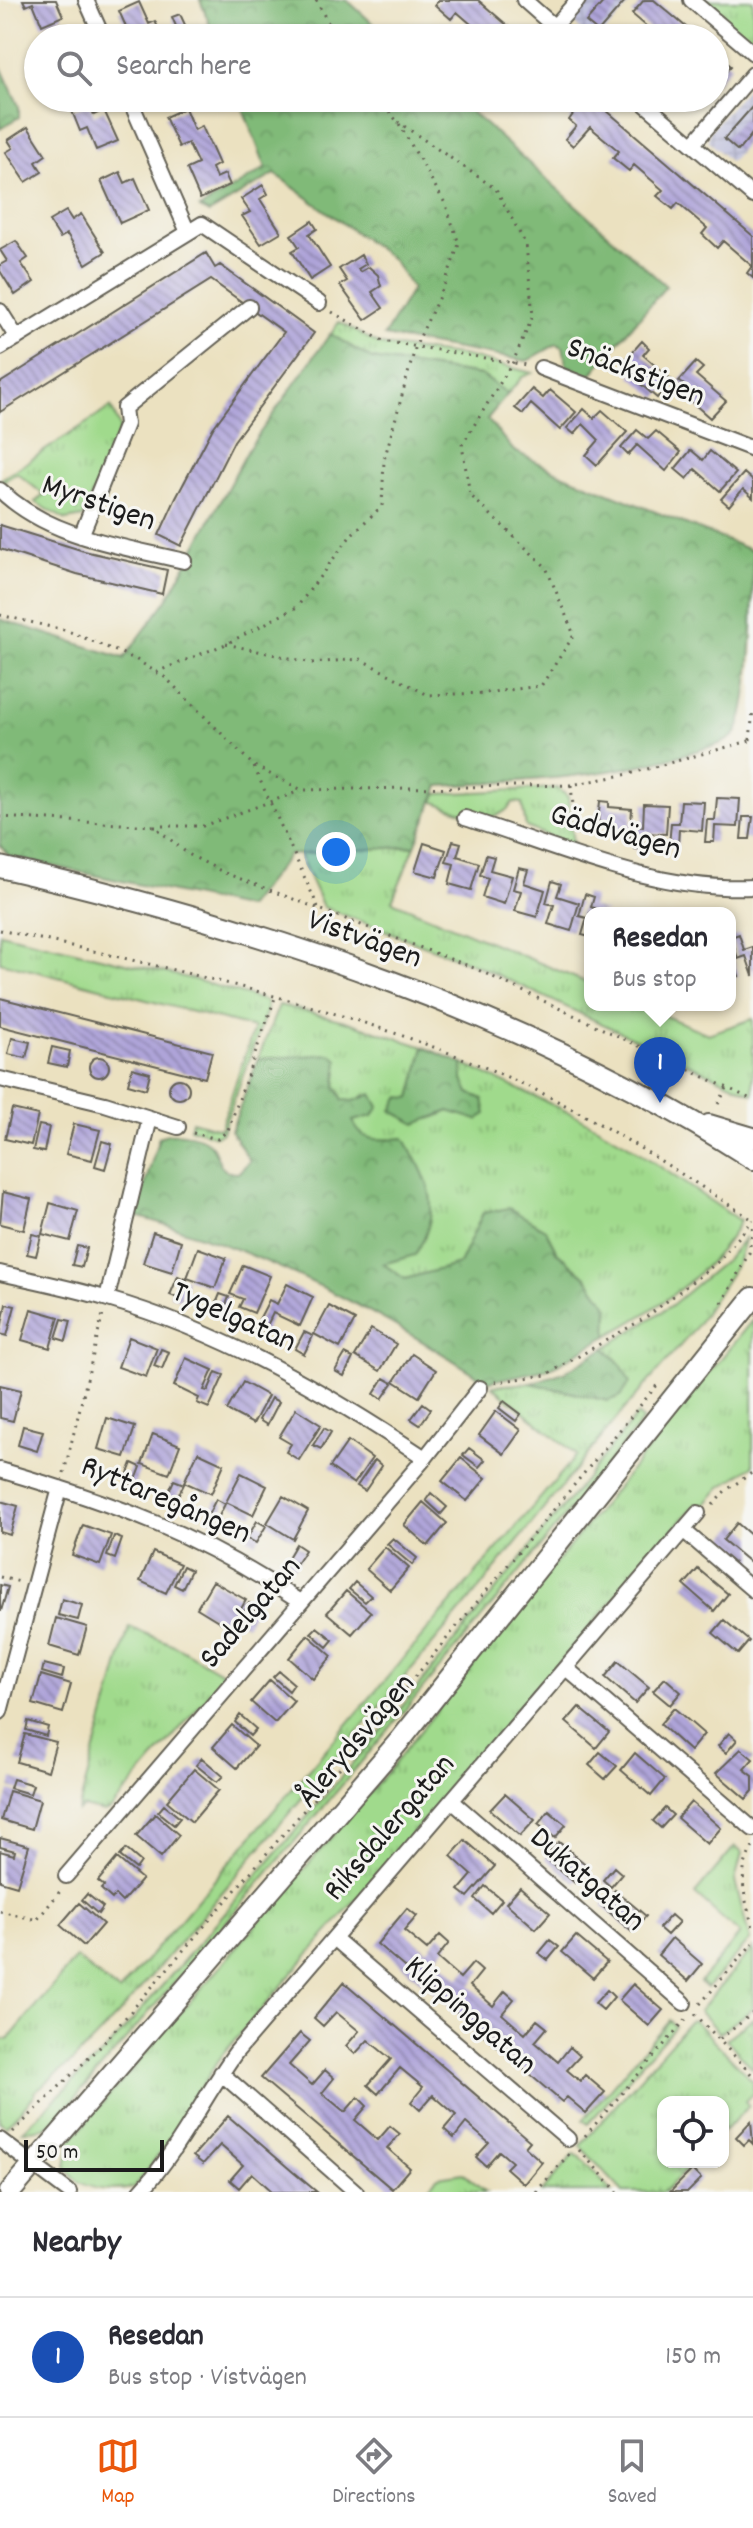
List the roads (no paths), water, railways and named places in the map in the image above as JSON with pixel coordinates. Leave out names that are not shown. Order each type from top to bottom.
[{"type":"main road","name":"Vistvägen","points":[[0,867],[149,902],[385,980],[547,1046],[690,1120],[753,1159]]},
{"type":"main road","name":"Vistvägen","points":[[690,1120],[753,1138]]},
{"type":"main road","name":"Ålerydsvägen","points":[[10,2192],[402,1738],[728,1313],[753,1286]]},
{"type":"main road","name":"Ålerydsvägen","points":[[728,1313],[753,1298]]},
{"type":"street","points":[[86,0],[97,24]]},
{"type":"street","points":[[524,0],[551,24]]},
{"type":"street","points":[[557,24],[578,0]]},
{"type":"street","points":[[691,0],[719,24]]},
{"type":"street","points":[[729,32],[753,53]]},
{"type":"street","points":[[729,102],[753,74]]},
{"type":"street","points":[[135,112],[187,230]]},
{"type":"street","points":[[655,112],[753,196]]},
{"type":"street","points":[[693,144],[720,112]]},
{"type":"street","points":[[0,348],[187,230],[202,224],[319,303]]},
{"type":"street","points":[[81,536],[126,424],[124,408],[249,307]]},
{"type":"street","points":[[0,311],[17,338]]},
{"type":"street","name":"Snäckstigen","points":[[541,368],[753,449]]},
{"type":"street","name":"Myrstigen","points":[[0,490],[37,519],[81,536],[184,561]]},
{"type":"street","name":"Gäddvägen","points":[[465,818],[663,880],[719,888],[753,887]]},
{"type":"street","points":[[0,1079],[178,1127]]},
{"type":"street","points":[[107,1298],[150,1118]]},
{"type":"street","name":"Tygelgatan","points":[[0,1273],[107,1298],[172,1320],[276,1366],[332,1397],[425,1458]]},
{"type":"street","name":"Sadelgatan","points":[[66,1876],[425,1458],[480,1388]]},
{"type":"street","name":"Ryttaregången","points":[[0,1470],[127,1509],[192,1536],[246,1565],[300,1602]]},
{"type":"street","points":[[0,1712],[60,1488]]},
{"type":"street","name":"Riksdalergatan","points":[[140,2192],[170,2157],[221,2073],[698,1513]]},
{"type":"street","points":[[683,1530],[753,1590]]},
{"type":"street","points":[[566,1668],[753,1829]]},
{"type":"street","name":"Dukatgatan","points":[[452,1801],[688,2007]]},
{"type":"street","name":"Klippinggatan","points":[[334,1938],[572,2143]]},
{"type":"street","points":[[221,2073],[356,2192]]},
{"type":"street","points":[[2,2141],[69,2192]]},
{"type":"place","name":"Resedan","points":[[660,1103]]}]
